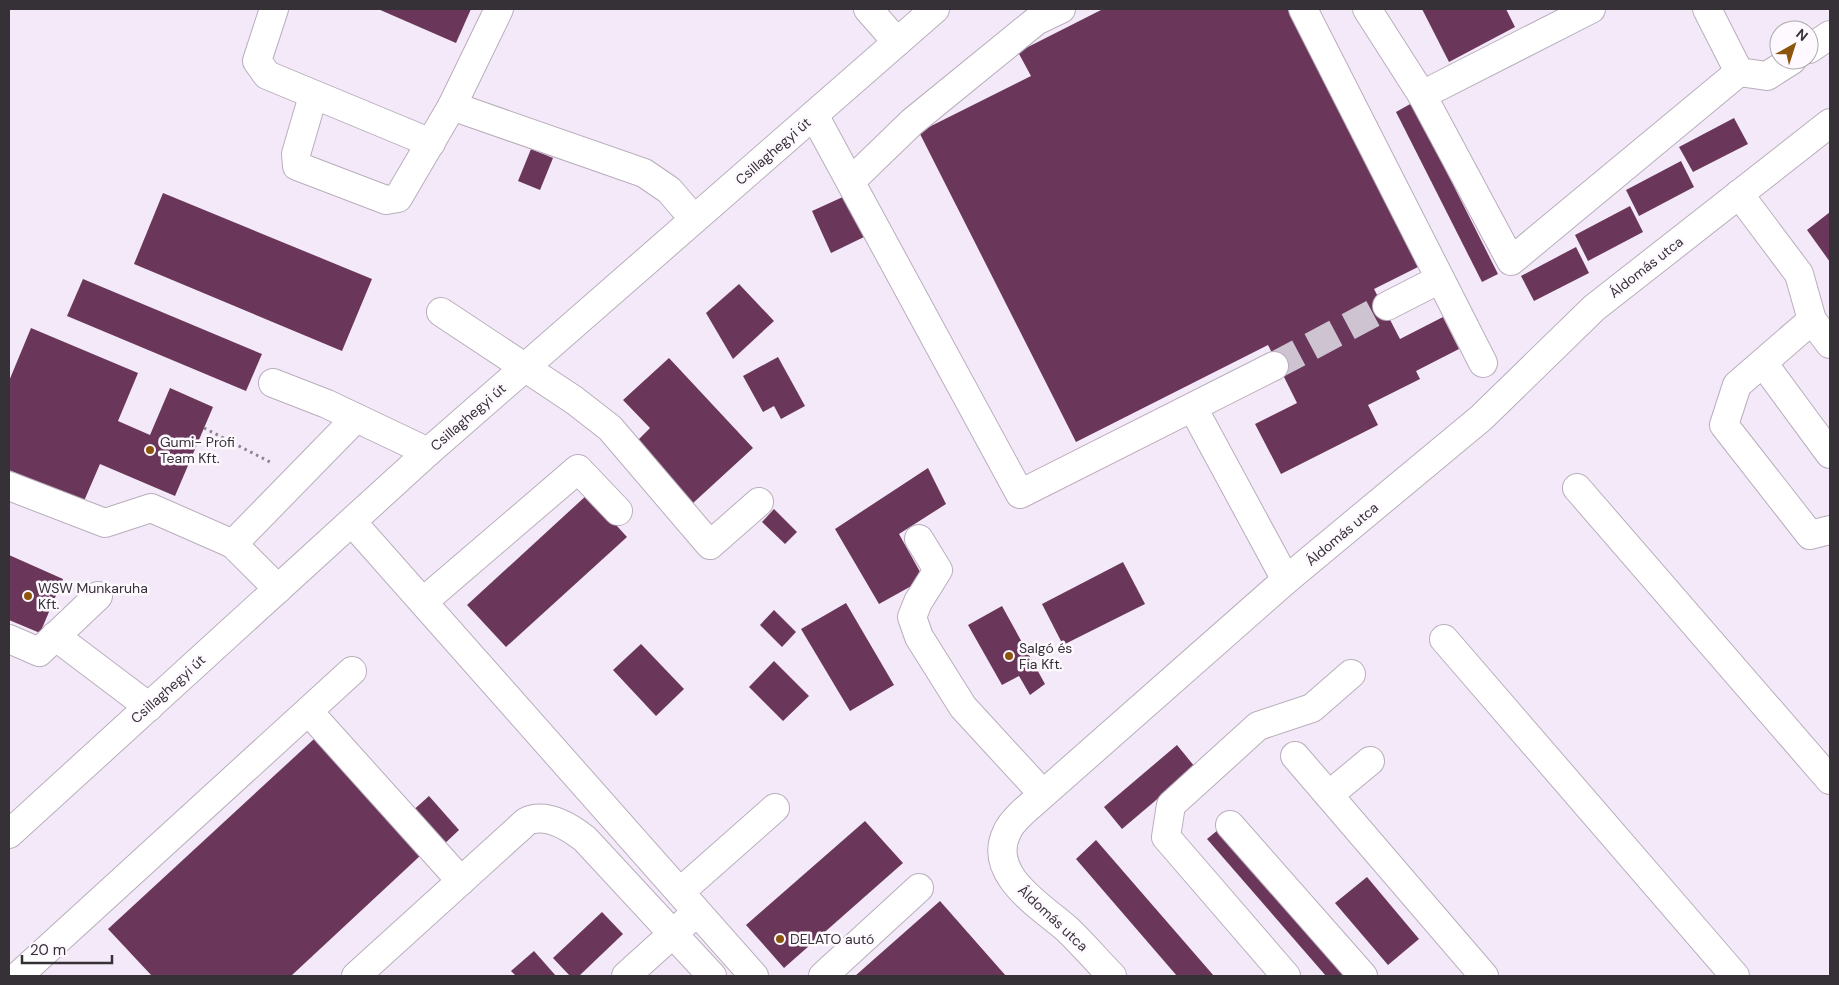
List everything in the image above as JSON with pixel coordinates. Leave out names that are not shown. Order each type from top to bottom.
[{"type":"street","points":[[274,9],[257,61],[267,76],[431,143]]},
{"type":"street","points":[[313,96],[296,154],[297,166],[386,200],[398,198],[452,106],[499,9]]},
{"type":"street","points":[[868,9],[897,42]]},
{"type":"street","name":"Csillaghegyi út","points":[[9,834],[428,452],[935,9]]},
{"type":"street","points":[[852,181],[912,122],[1032,15],[1061,9]]},
{"type":"street","points":[[1303,9],[1483,364]]},
{"type":"street","points":[[1367,9],[1422,95],[1512,261],[1739,72],[1767,76],[1776,70]]},
{"type":"street","points":[[1422,95],[1591,9]]},
{"type":"street","points":[[1707,9],[1739,72]]},
{"type":"street","points":[[1819,42],[1830,35]]},
{"type":"street","points":[[452,106],[644,173],[669,190],[694,219]]},
{"type":"street","points":[[814,115],[852,181],[1020,494],[1274,366]]},
{"type":"street","name":"Áldomás utca","points":[[1112,976],[1066,929],[1036,904],[1014,881],[1004,864],[1002,846],[1007,831],[1024,811],[1286,580],[1481,418],[1594,308],[1830,123]]},
{"type":"street","points":[[1739,194],[1799,274],[1812,320],[1830,344]]},
{"type":"street","points":[[1387,306],[1440,279]]},
{"type":"street","points":[[441,312],[574,400],[610,428],[710,545],[759,502]]},
{"type":"street","points":[[1812,320],[1737,385],[1724,425],[1810,535],[1830,530]]},
{"type":"street","points":[[1762,363],[1830,454]]},
{"type":"street","points":[[273,383],[356,418],[428,452]]},
{"type":"street","points":[[1193,408],[1286,580]]},
{"type":"street","points":[[233,544],[356,418]]},
{"type":"street","points":[[424,602],[578,469],[618,511]]},
{"type":"street","points":[[9,486],[105,523],[151,508],[233,544],[278,589]]},
{"type":"street","points":[[1577,488],[1830,780]]},
{"type":"street","points":[[352,522],[754,976]]},
{"type":"street","points":[[919,539],[938,570],[918,602],[912,617],[920,637],[963,707],[1043,794]]},
{"type":"street","points":[[9,639],[39,652],[98,596]]},
{"type":"street","points":[[55,636],[149,706]]},
{"type":"street","points":[[1444,639],[1735,976]]},
{"type":"street","points":[[18,976],[352,671]]},
{"type":"street","points":[[1286,976],[1166,837],[1171,806],[1258,726],[1312,708],[1351,674]]},
{"type":"street","points":[[308,712],[461,881]]},
{"type":"street","points":[[1295,756],[1484,976]]},
{"type":"street","points":[[1328,795],[1370,761]]},
{"type":"street","points":[[626,976],[674,933],[689,901],[775,808]]},
{"type":"street","points":[[356,976],[528,820],[541,819],[557,822],[572,829],[585,839],[712,976]]},
{"type":"street","points":[[1230,825],[1363,976]]},
{"type":"street","points":[[823,976],[919,888]]},
{"type":"path","points":[[204,428],[277,466]]},
{"type":"building","points":[[378,9],[471,9],[456,43]]},
{"type":"building","points":[[1103,9],[1288,9],[1418,267],[1374,289],[1400,339],[1443,317],[1459,349],[1416,371],[1420,379],[1368,405],[1378,425],[1281,474],[1255,424],[1297,403],[1268,345],[1076,442],[919,132],[1031,76],[1018,52]]},
{"type":"building","points":[[1422,9],[1506,9],[1515,27],[1449,62]]},
{"type":"building","points":[[1412,103],[1498,274],[1482,282],[1396,112]]},
{"type":"building","points":[[1734,118],[1748,144],[1693,172],[1679,147]]},
{"type":"building","points":[[531,149],[553,158],[540,190],[518,181]]},
{"type":"building","points":[[1681,161],[1694,187],[1639,216],[1626,190]]},
{"type":"building","points":[[163,193],[372,279],[342,351],[134,264]]},
{"type":"building","points":[[845,196],[864,237],[831,253],[812,211]]},
{"type":"building","points":[[1630,206],[1643,232],[1588,261],[1575,235]]},
{"type":"building","points":[[1830,212],[1830,262],[1807,230]]},
{"type":"building","points":[[1576,247],[1589,273],[1534,301],[1521,276]]},
{"type":"building","points":[[83,279],[262,354],[246,391],[67,316]]},
{"type":"building","points":[[739,284],[774,321],[733,359],[706,313]]},
{"type":"building","points":[[31,328],[138,373],[118,421],[150,435],[170,388],[213,407],[175,496],[100,464],[84,501],[9,470],[9,381]]},
{"type":"building","points":[[778,357],[805,406],[781,419],[774,406],[763,412],[743,376]]},
{"type":"building","points":[[669,358],[753,448],[692,504],[635,443],[650,428],[623,400]]},
{"type":"building","points":[[928,468],[946,504],[899,534],[924,579],[879,604],[835,529]]},
{"type":"building","points":[[588,494],[627,537],[506,647],[467,605]]},
{"type":"building","points":[[774,509],[797,532],[785,544],[762,522]]},
{"type":"building","points":[[9,555],[63,579],[40,633],[9,620]]},
{"type":"building","points":[[1123,562],[1145,604],[1063,645],[1042,604]]},
{"type":"building","points":[[846,603],[894,685],[850,711],[801,629]]},
{"type":"building","points":[[1002,606],[1045,684],[1030,695],[1019,676],[1002,685],[968,625]]},
{"type":"building","points":[[774,610],[796,632],[782,647],[760,625]]},
{"type":"building","points":[[641,644],[684,689],[656,716],[613,670]]},
{"type":"building","points":[[774,661],[809,696],[783,721],[749,687]]},
{"type":"building","points":[[314,739],[421,855],[291,976],[152,976],[108,929]]},
{"type":"building","points":[[1177,745],[1195,767],[1122,829],[1104,807]]},
{"type":"building","points":[[429,796],[459,830],[440,848],[409,814]]},
{"type":"building","points":[[865,821],[903,863],[784,968],[746,925]]},
{"type":"building","points":[[1224,825],[1355,976],[1326,976],[1207,839]]},
{"type":"building","points":[[1096,840],[1214,976],[1177,976],[1076,859]]},
{"type":"building","points":[[1367,877],[1419,939],[1388,965],[1335,903]]},
{"type":"building","points":[[940,901],[1006,976],[855,976]]},
{"type":"building","points":[[602,912],[623,934],[579,976],[570,976],[553,958]]},
{"type":"building","points":[[534,951],[556,976],[516,976],[511,971]]},
{"type":"tunnel","points":[[1274,366],[1387,306]]},
{"type":"place","name":"Gumi- Profi Team Kft.","points":[[150,450]]},
{"type":"place","name":"WSW Munkaruha Kft.","points":[[28,596]]},
{"type":"place","name":"Salgó és Fia Kft.","points":[[1009,656]]},
{"type":"place","name":"DELATO autó","points":[[780,939]]}]
